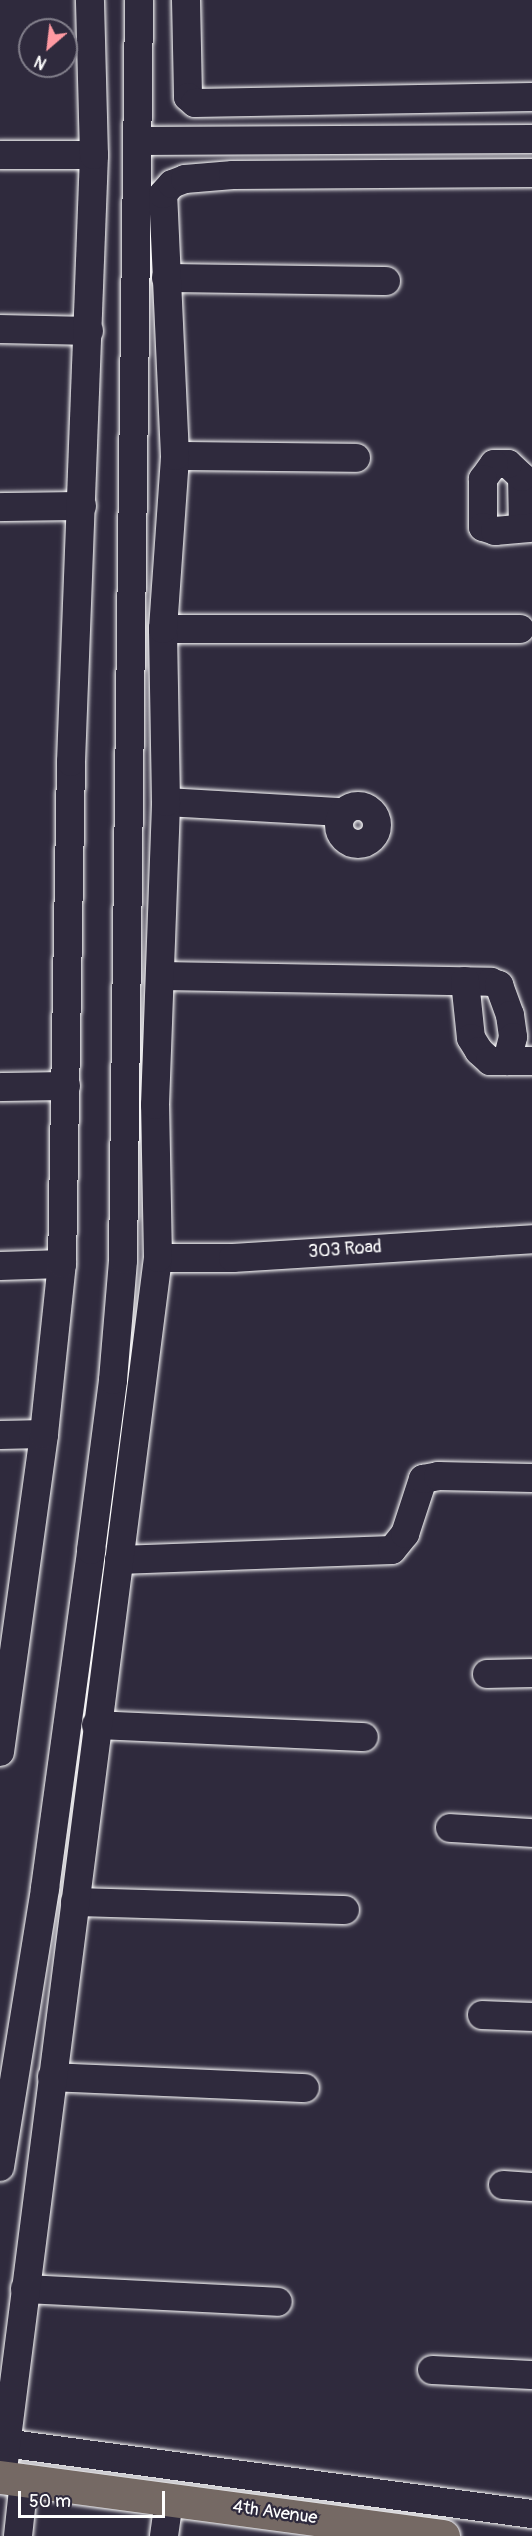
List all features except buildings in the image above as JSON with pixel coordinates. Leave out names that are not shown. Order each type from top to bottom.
[{"type":"main road","name":"4th Avenue","points":[[9,2478],[443,2536]]},
{"type":"street","points":[[0,1752],[10,1599],[44,1434],[62,1264],[71,762],[94,155],[90,0]]},
{"type":"street","points":[[0,2167],[45,1888],[92,1550],[113,1380],[123,1260],[139,0]]},
{"type":"street","points":[[186,0],[188,96],[195,103],[532,97]]},
{"type":"street","points":[[139,141],[532,139]]},
{"type":"street","points":[[0,155],[94,155]]},
{"type":"street","points":[[18,2536],[4,2443],[158,1258],[155,1105],[162,976],[166,802],[163,629],[175,456],[163,194],[172,184],[185,179],[532,173]]},
{"type":"street","points":[[136,306],[167,291],[386,281]]},
{"type":"street","points":[[0,330],[89,331]]},
{"type":"street","points":[[175,456],[356,458]]},
{"type":"street","points":[[0,507],[82,506]]},
{"type":"street","points":[[163,629],[520,629]]},
{"type":"street","points":[[166,802],[342,812]]},
{"type":"street","points":[[162,976],[482,980],[499,985],[506,999],[519,1061],[490,1060],[471,1038],[465,981]]},
{"type":"street","points":[[0,1087],[66,1086]]},
{"type":"street","name":"303 Road","points":[[158,1258],[233,1258],[532,1239]]},
{"type":"street","points":[[0,1266],[62,1264]]},
{"type":"street","points":[[0,1435],[44,1434]]},
{"type":"street","points":[[119,1560],[392,1550],[405,1534],[423,1479],[438,1476],[532,1478]]},
{"type":"street","points":[[487,1674],[532,1673]]},
{"type":"street","points":[[96,1725],[364,1737]]},
{"type":"street","points":[[450,1828],[532,1833]]},
{"type":"street","points":[[75,1902],[345,1910]]},
{"type":"street","points":[[482,2015],[532,2017]]},
{"type":"street","points":[[52,2077],[305,2088]]},
{"type":"street","points":[[503,2185],[532,2187]]},
{"type":"street","points":[[25,2289],[278,2302]]},
{"type":"street","points":[[432,2370],[532,2375]]},
{"type":"street","points":[[4,2443],[532,2514]]},
{"type":"street","points":[[164,2536],[169,2499]]}]
